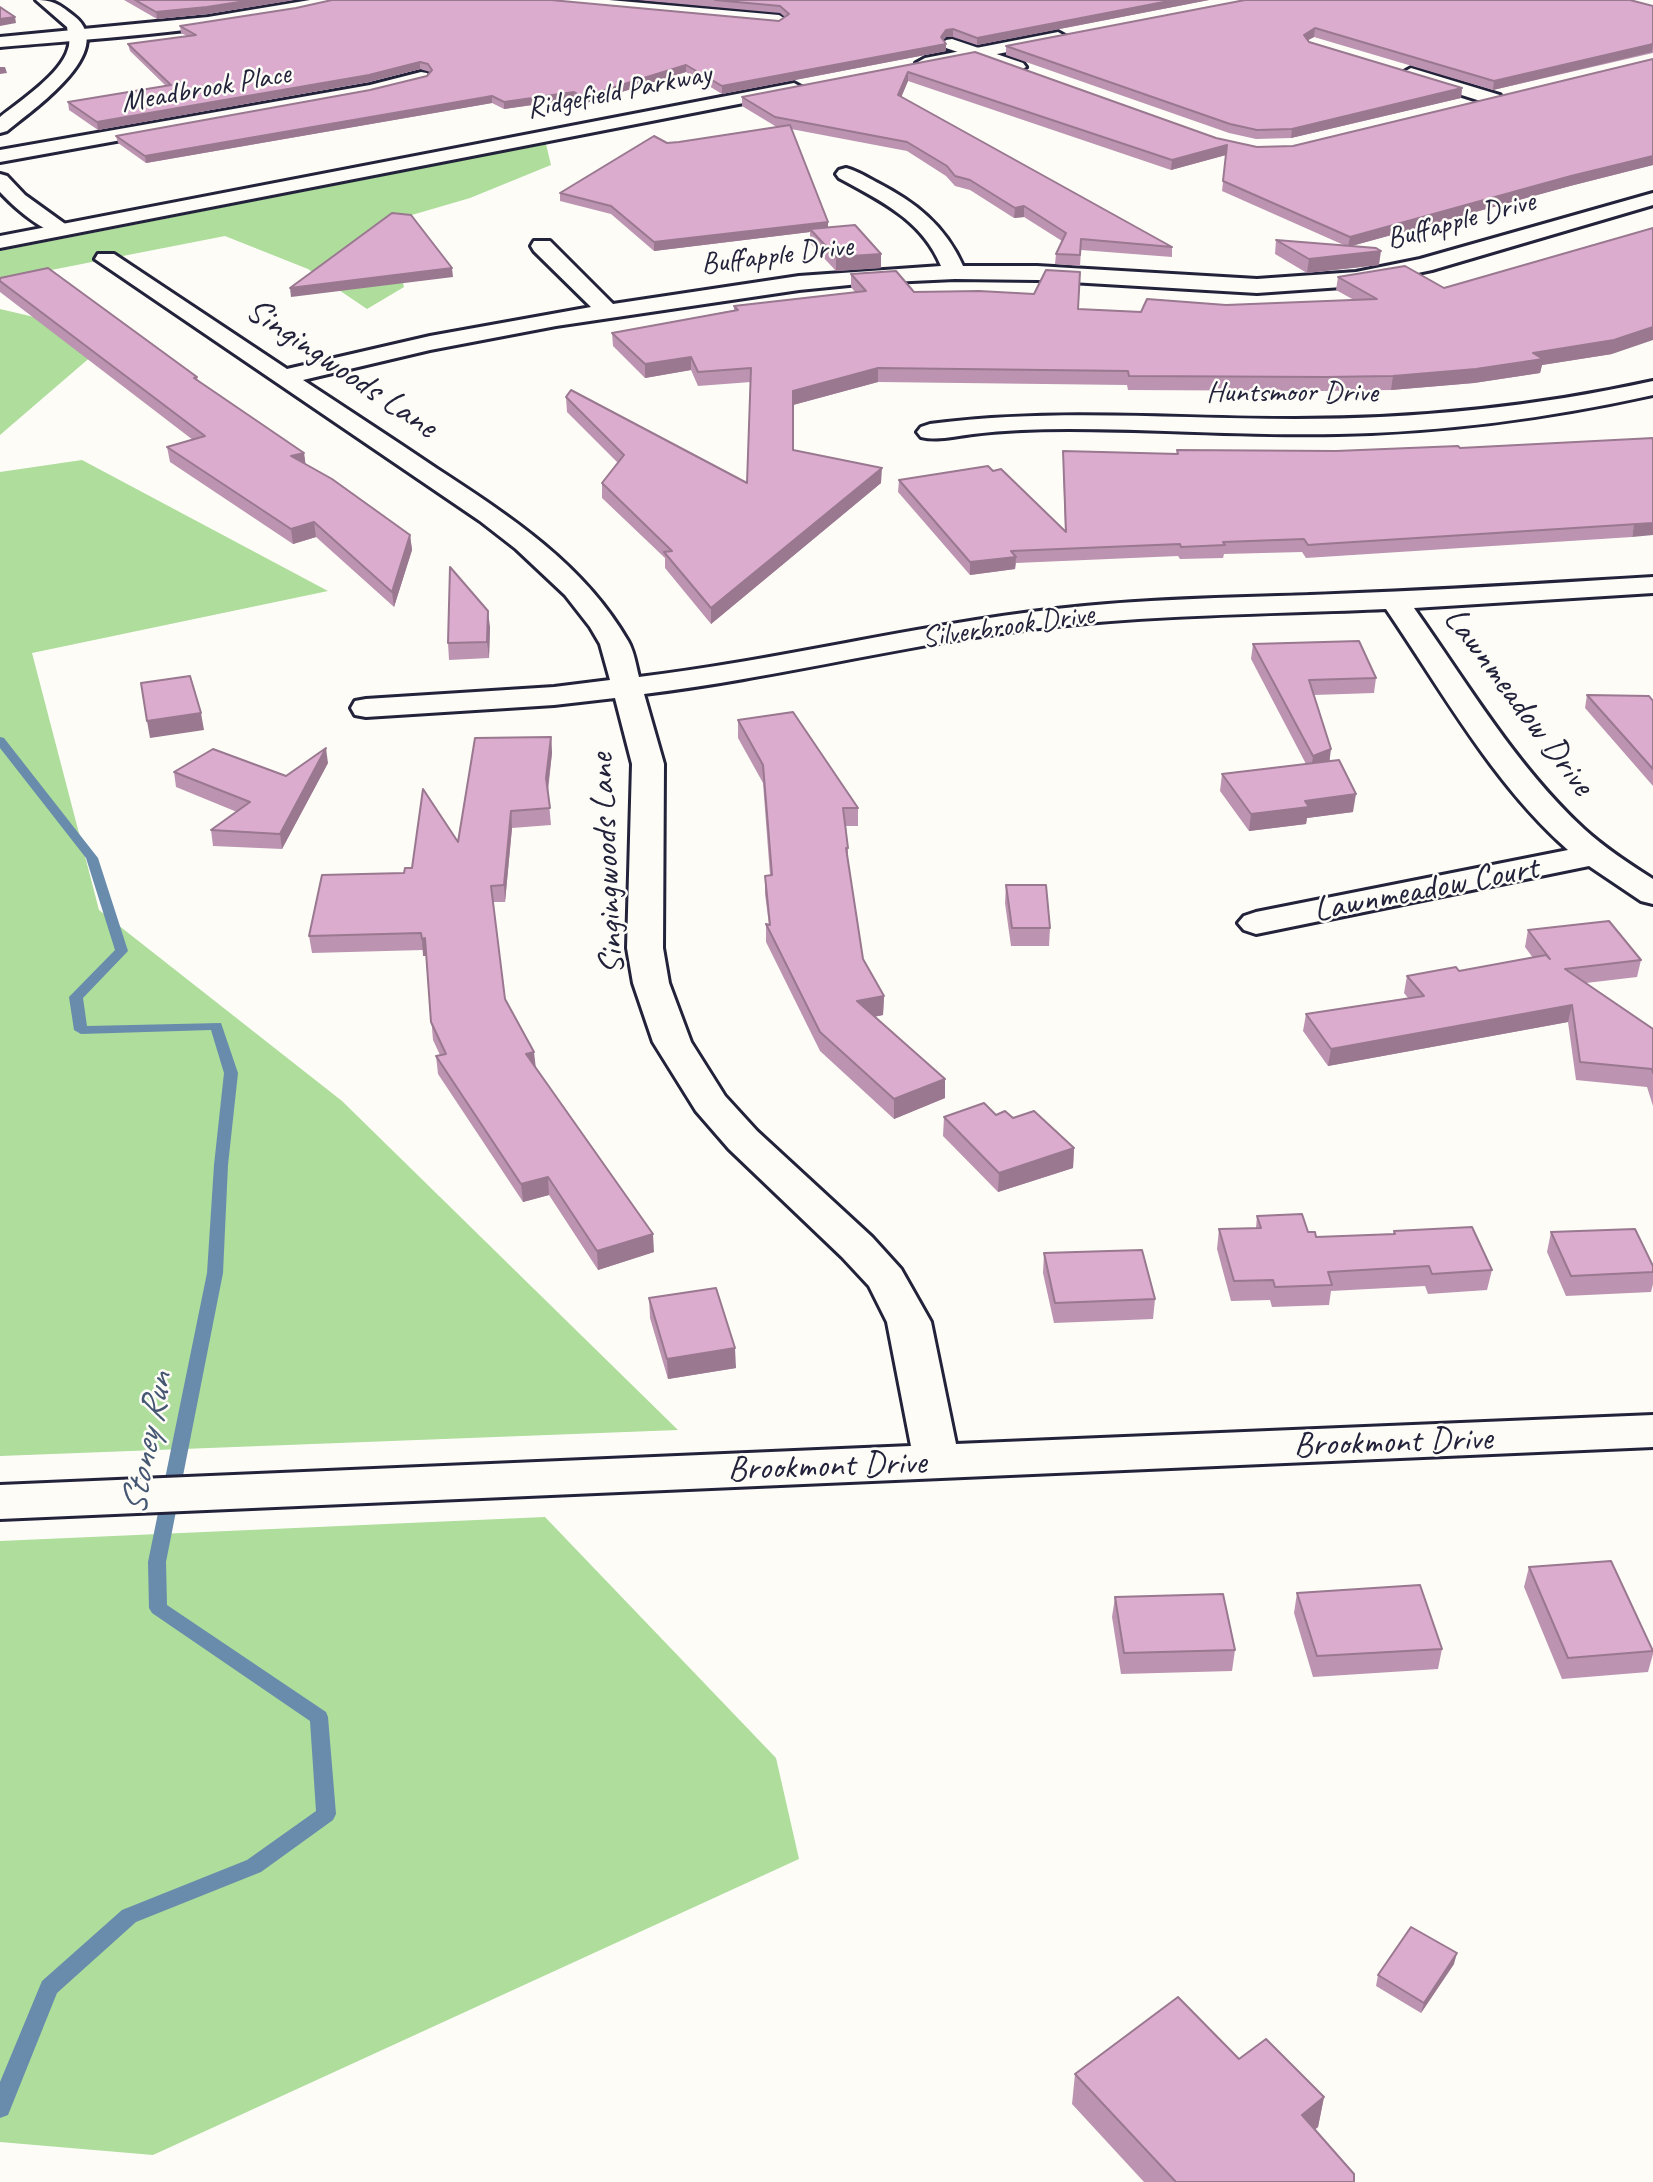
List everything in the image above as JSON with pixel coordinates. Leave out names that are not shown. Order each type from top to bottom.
[{"type":"street","points":[[0,127],[60,74],[75,57],[79,46],[73,22],[44,0]]},
{"type":"street","points":[[0,42],[219,22],[332,0]]},
{"type":"street","points":[[553,0],[779,20]]},
{"type":"street","points":[[1066,29],[976,53],[911,59],[952,44],[1066,29]]},
{"type":"street","points":[[952,44],[1028,71]]},
{"type":"street","points":[[1389,67],[1499,97],[1454,108]]},
{"type":"street","name":"Meadbrook Place","points":[[0,156],[357,92],[421,77]]},
{"type":"street","name":"Ridgefield Parkway","points":[[0,242],[53,224],[806,79]]},
{"type":"street","points":[[846,174],[892,198],[924,220],[947,249],[955,272]]},
{"type":"street","points":[[0,180],[18,199],[53,224]]},
{"type":"street","name":"Buffapple Drive","points":[[283,377],[430,343],[608,311],[799,283],[955,272],[1037,273],[1216,286],[1311,284],[1414,268],[1653,199]]},
{"type":"street","name":"Ridgefield Parkway","points":[[0,226],[53,224]]},
{"type":"street","points":[[542,246],[608,311]]},
{"type":"street","name":"Singingwoods Lane","points":[[106,259],[489,515],[538,551],[569,580],[607,628],[615,644],[648,764],[645,948],[650,983],[672,1042],[710,1103],[743,1140],[858,1247],[886,1279],[909,1322],[921,1373],[936,1462]]},
{"type":"street","name":"Huntsmoor Drive","points":[[930,432],[985,423],[1032,422],[1295,427],[1403,424],[1536,412],[1653,388]]},
{"type":"street","name":"Silverbrook Drive","points":[[366,708],[554,696],[735,673],[974,628],[1058,617],[1129,611],[1394,600],[1653,585]]},
{"type":"street","name":"Lawnmeadow Drive","points":[[1394,600],[1523,782],[1564,829],[1595,855],[1653,894]]},
{"type":"street","name":"Lawnmeadow Court","points":[[1256,923],[1595,855]]},
{"type":"street","name":"Brookmont Drive","points":[[0,1502],[1653,1432]]},
{"type":"green space","points":[[546,144],[551,165],[470,198],[405,217],[394,251],[404,287],[367,309],[308,269],[225,236],[0,280],[0,251]]},
{"type":"green space","points":[[0,309],[115,336],[0,435]]},
{"type":"green space","points":[[82,460],[328,591],[32,653],[99,910],[342,1101],[678,1430],[0,1456],[0,472]]},
{"type":"green space","points":[[545,1517],[776,1758],[799,1859],[153,2155],[0,2142],[0,1541]]},
{"type":"building","points":[[135,0],[252,0],[156,12]]},
{"type":"building","points":[[332,0],[551,0],[779,21],[789,14],[780,6],[715,0],[1174,0],[977,38],[953,29],[946,30],[941,37],[946,44],[722,86],[686,65],[582,97],[574,92],[504,102],[492,96],[145,156],[116,136],[370,90],[427,76],[432,70],[428,64],[420,62],[369,75],[97,122],[68,102],[171,85],[128,44],[196,35],[180,26]]},
{"type":"building","points":[[1245,0],[1630,0],[1653,6],[1653,44],[1494,81],[1315,28],[1304,35],[1309,42],[1462,88],[1292,129],[1257,130],[1230,124],[1006,46]]},
{"type":"building","points":[[0,7],[15,17],[0,19]]},
{"type":"building","points":[[975,52],[1216,138],[1257,147],[1293,146],[1653,59],[1653,156],[1350,237],[1223,181],[1227,145],[1172,160],[908,72],[898,95],[1172,247],[1081,239],[1080,255],[1056,254],[1066,233],[1024,206],[1015,208],[970,180],[955,176],[947,166],[907,142],[775,117],[742,97]]},
{"type":"building","points":[[790,125],[828,222],[654,242],[611,206],[560,193],[654,136],[667,143]]},
{"type":"building","points":[[392,213],[411,215],[452,268],[290,288]]},
{"type":"building","points":[[855,225],[881,254],[836,257],[810,229]]},
{"type":"building","points":[[1653,228],[1653,327],[1614,340],[1533,353],[1543,359],[1476,369],[1393,376],[1325,377],[1129,376],[1128,371],[878,368],[793,391],[793,450],[882,468],[711,608],[664,552],[672,551],[602,483],[624,455],[566,397],[571,390],[747,483],[751,368],[698,372],[691,357],[645,364],[612,333],[738,310],[734,306],[866,291],[851,274],[896,271],[914,292],[1034,294],[1046,270],[1080,272],[1078,309],[1141,312],[1147,299],[1226,305],[1377,299],[1338,277],[1405,266],[1444,288]]},
{"type":"building","points":[[1276,240],[1376,248],[1381,251],[1309,259]]},
{"type":"building","points":[[48,268],[197,377],[194,378],[304,453],[291,456],[332,479],[410,535],[392,592],[314,522],[291,529],[167,447],[205,436],[0,281],[0,278]]},
{"type":"building","points":[[1653,438],[1653,523],[1308,545],[1304,539],[1223,542],[1225,545],[1181,547],[1180,544],[1011,551],[1016,557],[970,562],[899,480],[988,466],[993,471],[1001,469],[1066,532],[1063,451],[1178,454],[1177,450],[1336,451]]},
{"type":"building","points":[[450,567],[488,611],[487,642],[448,643]]},
{"type":"building","points":[[1359,641],[1376,678],[1309,680],[1331,749],[1313,756],[1253,644]]},
{"type":"building","points":[[190,676],[201,713],[147,721],[141,683]]},
{"type":"building","points":[[1587,695],[1649,696],[1653,701],[1653,769]]},
{"type":"building","points":[[793,712],[858,808],[843,808],[846,848],[863,959],[884,996],[857,1001],[945,1079],[894,1099],[820,1032],[766,924],[770,925],[765,876],[772,875],[763,765],[738,720]]},
{"type":"building","points":[[551,737],[546,778],[550,808],[511,811],[504,885],[491,886],[505,999],[534,1052],[526,1054],[653,1234],[597,1251],[548,1177],[521,1184],[436,1056],[446,1054],[431,1022],[425,938],[422,939],[421,933],[309,936],[322,875],[404,873],[405,868],[412,868],[423,789],[458,842],[475,738]]},
{"type":"building","points":[[326,748],[280,834],[211,830],[250,802],[174,772],[213,749],[286,776]]},
{"type":"building","points":[[1339,760],[1356,794],[1305,801],[1309,807],[1251,814],[1222,774]]},
{"type":"building","points":[[1006,885],[1046,885],[1050,928],[1012,928]]},
{"type":"building","points":[[1609,921],[1641,960],[1565,969],[1653,1029],[1653,1073],[1652,1069],[1580,1062],[1572,1005],[1331,1049],[1306,1014],[1424,996],[1407,976],[1456,967],[1459,971],[1546,955],[1550,959],[1528,930]]},
{"type":"building","points":[[984,1103],[996,1115],[1005,1111],[1013,1118],[1034,1111],[1074,1148],[999,1173],[944,1117]]},
{"type":"building","points":[[1302,1214],[1308,1232],[1315,1232],[1316,1237],[1472,1227],[1492,1270],[1432,1274],[1429,1266],[1328,1272],[1332,1285],[1275,1287],[1273,1280],[1234,1281],[1219,1229],[1261,1228],[1257,1216]]},
{"type":"building","points":[[1635,1229],[1653,1266],[1653,1272],[1571,1276],[1551,1232]]},
{"type":"building","points":[[1142,1250],[1155,1299],[1055,1303],[1044,1253]]},
{"type":"building","points":[[716,1288],[735,1348],[667,1359],[649,1298]]},
{"type":"building","points":[[1611,1561],[1653,1651],[1568,1658],[1529,1567]]},
{"type":"building","points":[[1420,1585],[1442,1649],[1317,1656],[1297,1593]]},
{"type":"building","points":[[1223,1594],[1235,1650],[1124,1653],[1115,1597]]},
{"type":"building","points":[[1411,1927],[1457,1953],[1424,2003],[1378,1975]]},
{"type":"building","points":[[1178,1997],[1239,2059],[1266,2039],[1324,2097],[1302,2115],[1354,2174],[1354,2182],[1176,2182],[1075,2074]]},
{"type":"waterway","name":"Stoney Run","points":[[0,740],[92,858],[122,951],[76,997],[81,1030],[216,1026],[231,1073],[221,1165],[215,1273],[157,1562],[158,1608],[319,1717],[326,1814],[254,1866],[129,1916],[49,1987],[0,2108]]}]
